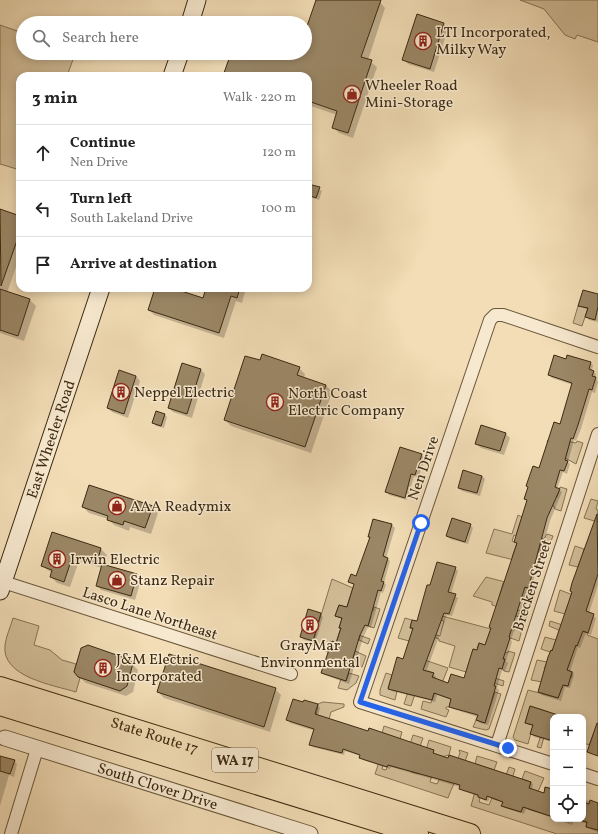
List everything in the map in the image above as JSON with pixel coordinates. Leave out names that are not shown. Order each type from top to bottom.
[{"type":"highway","name":"State Route 17","points":[[0,687],[470,834]]},
{"type":"highway","name":"State Route 17","points":[[0,705],[418,834]]},
{"type":"main road","points":[[192,16],[197,0]]},
{"type":"main road","points":[[173,72],[178,60]]},
{"type":"main road","name":"East Wheeler Road","points":[[1,585],[100,292]]},
{"type":"street","name":"Nen Drive","points":[[497,745],[360,702],[490,320],[495,315],[503,315],[598,347]]},
{"type":"street","name":"Brecken Street","points":[[497,745],[598,434]]},
{"type":"street","name":"Lasco Lane Northeast","points":[[1,585],[291,674]]},
{"type":"street","name":"South Clover Drive","points":[[5,738],[310,834]]},
{"type":"street","points":[[497,745],[550,763]]},
{"type":"street","points":[[11,834],[37,748]]},
{"type":"street","points":[[586,775],[598,778]]},
{"type":"shaded area","points":[[520,0],[598,0],[598,42],[577,35],[575,39],[565,35],[544,9]]},
{"type":"shaded area","points":[[0,25],[16,31],[16,60],[73,60],[68,72],[16,72],[16,169],[0,164]]},
{"type":"shaded area","points":[[578,306],[588,308],[582,326],[573,323]]},
{"type":"shaded area","points":[[548,440],[561,444],[567,441],[576,443],[577,441],[583,443],[576,464],[565,458],[564,447],[547,442]]},
{"type":"shaded area","points":[[560,487],[567,489],[561,511],[555,509],[553,505],[534,489],[557,497]]},
{"type":"shaded area","points":[[591,499],[598,501],[596,509],[598,510],[598,522],[584,518]]},
{"type":"shaded area","points":[[518,515],[522,517],[517,533],[544,539],[547,534],[553,536],[545,556],[538,552],[541,544],[514,535],[512,541],[517,543],[512,557],[542,568],[540,573],[529,569],[530,564],[486,553],[494,529],[512,534]]},
{"type":"shaded area","points":[[575,546],[584,549],[583,553],[598,559],[598,562],[586,558],[584,563],[580,562],[578,567],[569,565]]},
{"type":"shaded area","points":[[486,577],[528,588],[530,582],[537,584],[531,603],[513,597],[516,587],[503,583],[497,604],[528,613],[526,619],[516,616],[516,613],[492,605],[492,602],[473,596]]},
{"type":"shaded area","points":[[332,579],[353,588],[347,606],[373,611],[374,607],[380,609],[374,628],[368,626],[371,616],[339,605],[335,616],[342,618],[339,628],[370,639],[368,644],[359,640],[360,636],[340,630],[336,643],[330,641],[328,648],[353,657],[355,651],[366,656],[362,667],[312,645]]},
{"type":"shaded area","points":[[560,590],[573,595],[565,614],[554,611]]},
{"type":"shaded area","points":[[442,616],[510,634],[511,629],[515,630],[517,627],[522,629],[519,641],[490,631],[485,645],[479,643],[477,648],[515,653],[509,672],[504,671],[502,668],[505,659],[473,649],[467,669],[504,681],[503,686],[494,683],[494,680],[449,667],[455,646],[414,630],[409,641],[398,638],[405,618],[412,620],[410,628],[440,636],[444,621],[441,620]]},
{"type":"shaded area","points":[[13,618],[39,626],[34,645],[50,650],[62,660],[76,664],[74,672],[80,678],[76,692],[30,678],[11,665],[6,656],[5,645]]},
{"type":"shaded area","points":[[550,621],[588,633],[587,635],[598,639],[598,734],[594,733],[589,745],[586,744],[586,714],[550,714],[550,727],[545,733],[541,748],[537,747],[549,712],[530,706],[525,723],[533,725],[528,744],[515,740],[513,737],[528,690],[558,698],[563,685],[568,686],[569,681],[542,682],[531,680],[537,660],[547,662],[544,669],[571,678],[573,672],[567,670],[571,657],[551,650],[550,652],[541,649],[545,637],[556,640],[554,647],[571,644],[577,646],[579,641],[549,626]]},
{"type":"shaded area","points":[[419,658],[448,668],[442,683],[451,699],[449,707],[446,707],[446,709],[449,710],[446,717],[421,709],[423,701],[431,703],[439,680],[432,677],[434,673],[428,671],[422,673],[411,706],[404,704]]},
{"type":"shaded area","points":[[349,673],[359,676],[356,683],[347,690],[338,688],[341,679],[346,681]]},
{"type":"shaded area","points":[[386,673],[392,675],[388,688],[397,691],[395,700],[380,695],[380,690]]},
{"type":"shaded area","points":[[495,692],[501,694],[489,729],[486,730],[473,727],[476,720],[485,723]]},
{"type":"shaded area","points":[[323,702],[344,704],[344,707],[331,712],[329,719],[316,717],[318,704]]},
{"type":"shaded area","points":[[384,726],[402,732],[400,739],[388,750],[382,769],[386,770],[388,765],[402,769],[413,735],[423,738],[411,772],[419,774],[429,740],[451,747],[449,755],[437,758],[430,782],[437,784],[439,779],[456,762],[460,753],[459,750],[468,753],[448,798],[375,774],[388,735],[382,733]]},
{"type":"shaded area","points":[[477,756],[497,762],[494,770],[488,768],[478,796],[480,798],[479,802],[489,805],[492,798],[497,800],[509,767],[515,769],[513,776],[511,776],[502,806],[521,812],[531,782],[522,779],[525,771],[544,778],[537,794],[533,793],[528,809],[550,814],[550,822],[587,822],[586,827],[598,830],[598,834],[557,834],[471,806],[482,766],[475,764]]},
{"type":"building","points":[[316,0],[381,0],[361,57],[372,60],[348,133],[332,128],[337,111],[312,102],[312,72],[224,72],[229,60],[312,60],[312,16],[310,16]]},
{"type":"building","name":"LTI Incorporated, Milky Way","points":[[417,14],[444,23],[430,69],[402,60]]},
{"type":"building","points":[[312,185],[320,187],[316,198],[312,196]]},
{"type":"building","points":[[0,209],[16,215],[16,243],[1,286]]},
{"type":"building","points":[[0,289],[30,299],[18,336],[0,330]]},
{"type":"building","points":[[583,290],[598,294],[598,307],[595,320],[585,317],[588,308],[578,306]]},
{"type":"building","points":[[154,292],[184,292],[203,298],[205,292],[239,292],[237,298],[231,296],[219,333],[148,310]]},
{"type":"building","name":"North Coast Electric Company","points":[[262,354],[300,367],[297,375],[326,385],[305,447],[224,420],[245,356],[260,360]]},
{"type":"building","points":[[554,355],[566,359],[567,355],[591,362],[589,369],[594,371],[592,376],[596,377],[592,390],[589,389],[573,439],[571,438],[565,460],[568,461],[564,471],[560,470],[555,487],[560,489],[547,518],[530,582],[528,588],[525,587],[509,637],[502,669],[499,668],[494,686],[496,686],[485,723],[476,720],[478,715],[449,707],[451,699],[434,693],[432,700],[388,689],[397,657],[403,659],[413,628],[410,628],[412,620],[417,621],[427,585],[430,585],[437,562],[456,567],[448,592],[456,594],[449,614],[444,613],[423,670],[434,673],[432,677],[448,683],[451,674],[464,678],[473,649],[477,650],[479,643],[485,645],[491,628],[489,627],[517,543],[514,542],[527,500],[524,499],[528,487],[526,486],[533,466],[539,468],[554,422],[560,424],[572,383],[548,375]]},
{"type":"building","points":[[182,363],[201,369],[187,414],[168,408]]},
{"type":"building","name":"Neppel Electric","points":[[119,370],[136,376],[124,414],[107,408]]},
{"type":"building","points":[[156,411],[165,414],[161,426],[152,423]]},
{"type":"building","points":[[481,425],[506,433],[500,451],[475,444]]},
{"type":"building","points":[[400,447],[422,454],[415,475],[411,474],[405,498],[385,492]]},
{"type":"building","points":[[463,470],[482,476],[477,493],[458,488]]},
{"type":"building","name":"AAA Readymix","points":[[89,485],[153,506],[145,528],[124,521],[123,525],[107,520],[108,516],[82,507]]},
{"type":"building","points":[[597,514],[598,574],[586,611],[594,614],[588,633],[583,631],[577,646],[576,645],[567,670],[572,672],[568,686],[563,685],[558,698],[538,692],[548,657],[551,650],[552,651],[572,592],[570,591],[572,583]]},
{"type":"building","points":[[452,518],[471,524],[465,542],[446,536]]},
{"type":"building","points":[[373,519],[392,524],[383,556],[388,558],[381,581],[384,582],[381,591],[378,590],[368,626],[365,625],[360,635],[346,681],[321,673],[332,641],[336,643],[341,628],[339,628],[342,618],[335,616],[339,605],[347,607],[354,584],[348,582],[351,574],[356,576],[370,537],[368,537]]},
{"type":"building","name":"Irwin Electric","points":[[52,532],[101,548],[97,563],[73,555],[64,582],[50,577],[52,570],[41,566]]},
{"type":"building","name":"Stanz Repair","points":[[102,564],[137,574],[131,596],[96,586]]},
{"type":"building","name":"GrayMar Environmental","points":[[308,609],[321,613],[313,641],[300,637]]},
{"type":"building","name":"J&M Electric Incorporated","points":[[88,645],[128,659],[133,663],[127,686],[120,691],[78,677],[74,672],[81,648]]},
{"type":"building","points":[[169,654],[276,688],[264,727],[157,692]]},
{"type":"building","points":[[293,699],[303,702],[304,700],[318,704],[315,714],[368,731],[369,728],[434,750],[433,753],[448,758],[449,755],[531,782],[529,788],[544,793],[545,787],[550,788],[550,816],[523,807],[521,812],[501,806],[503,802],[487,796],[486,800],[478,797],[478,795],[459,789],[460,785],[388,765],[387,767],[359,758],[360,755],[343,749],[342,753],[309,745],[314,729],[286,720]]},
{"type":"building","points":[[530,706],[555,714],[550,714],[550,740],[530,734],[533,725],[525,723]]},
{"type":"building","points":[[598,723],[598,756],[587,752]]},
{"type":"building","points":[[0,756],[15,760],[10,774],[0,771]]},
{"type":"building","points":[[590,800],[598,803],[598,830],[586,827],[586,803],[589,804]]},
{"type":"place","name":"LTI Incorporated, Milky Way","points":[[423,41]]},
{"type":"place","name":"Wheeler Road Mini-Storage","points":[[352,94]]},
{"type":"place","name":"Neppel Electric","points":[[121,392]]},
{"type":"place","name":"North Coast Electric Company","points":[[275,402]]},
{"type":"place","name":"AAA Readymix","points":[[117,506]]},
{"type":"place","name":"Irwin Electric","points":[[57,559]]},
{"type":"place","name":"Stanz Repair","points":[[117,580]]},
{"type":"place","name":"GrayMar Environmental","points":[[310,625]]},
{"type":"place","name":"J&M Electric Incorporated","points":[[103,668]]},
{"type":"route","points":[[421,523],[360,702],[508,748]]}]
